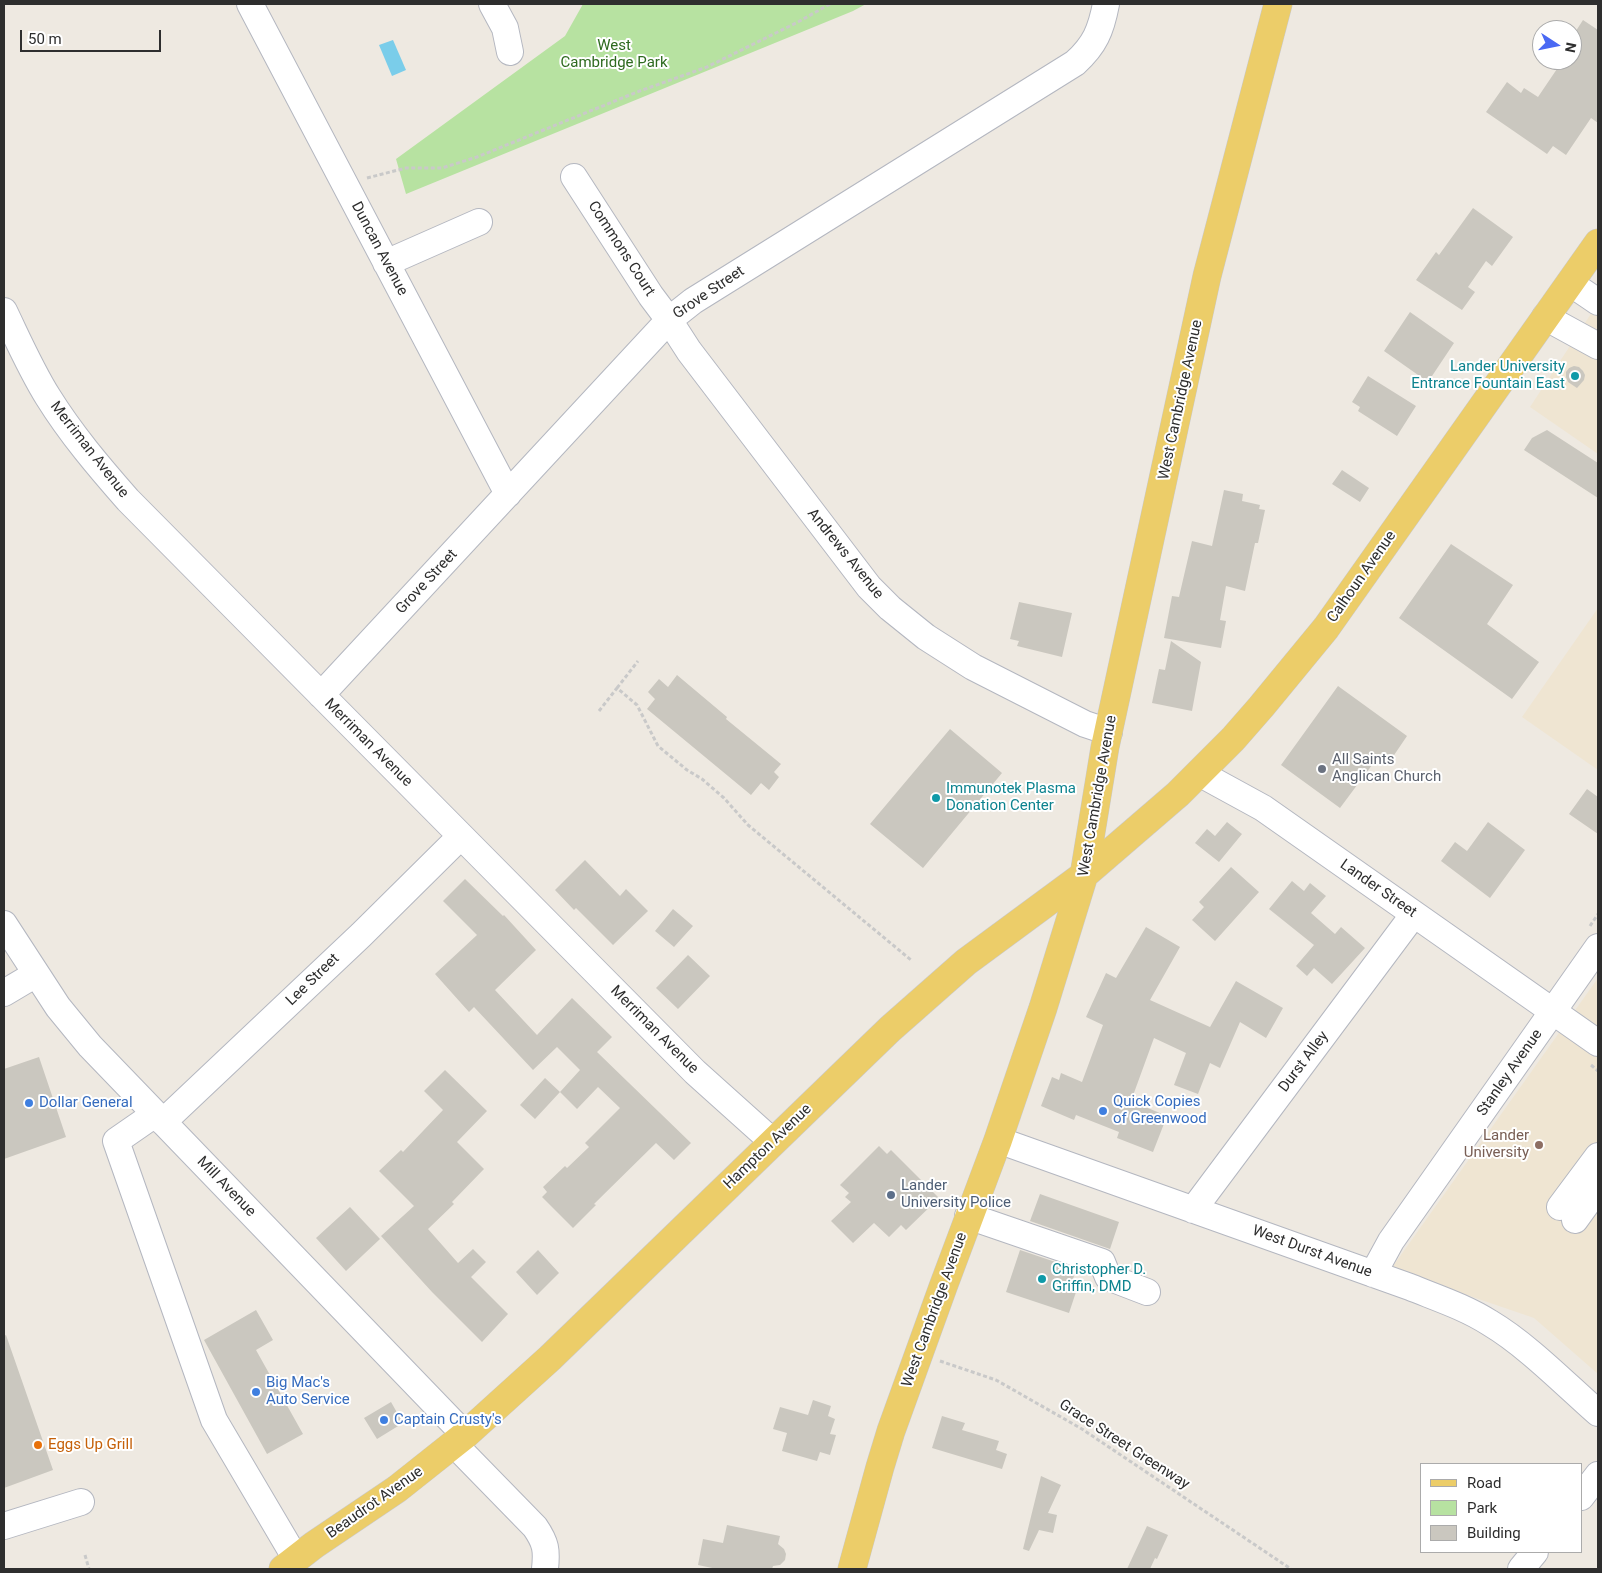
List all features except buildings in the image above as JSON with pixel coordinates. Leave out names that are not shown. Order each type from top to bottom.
[{"type":"main road","name":"West Cambridge Avenue","points":[[852,1569],[891,1431],[968,1216],[998,1140],[1044,1008],[1084,875],[1105,747],[1207,276],[1278,4]]},
{"type":"main road","name":"Calhoun Avenue","points":[[1084,875],[1178,794],[1199,773],[1261,707],[1326,628],[1598,243]]},
{"type":"main road","name":"Hampton Avenue","points":[[460,1439],[550,1358],[890,1029],[959,968],[1084,875]]},
{"type":"main road","name":"Beaudrot Avenue","points":[[283,1567],[397,1489],[460,1439]]},
{"type":"street","name":"Duncan Avenue","points":[[250,4],[508,494]]},
{"type":"street","points":[[492,4],[505,28],[510,52]]},
{"type":"street","name":"Grove Street","points":[[321,695],[669,320],[693,301],[1075,63],[1094,41],[1102,24],[1106,4]]},
{"type":"street","name":"Commons Court","points":[[574,177],[651,296],[669,320]]},
{"type":"street","points":[[386,263],[479,222]]},
{"type":"street","points":[[1570,283],[1598,302]]},
{"type":"street","name":"Merriman Avenue","points":[[4,311],[48,397],[98,466],[128,500],[695,1072],[773,1142]]},
{"type":"street","points":[[1545,317],[1598,346]]},
{"type":"street","name":"Andrews Avenue","points":[[669,320],[689,351],[846,559],[869,587],[890,608],[926,637],[973,667],[1090,726],[1109,732]]},
{"type":"street","name":"Lander Street","points":[[1199,773],[1263,808],[1598,1043]]},
{"type":"street","name":"Lee Street","points":[[283,1567],[214,1420],[116,1141],[159,1118],[354,942],[461,836]]},
{"type":"street","name":"Durst Alley","points":[[1193,1210],[1414,914]]},
{"type":"street","name":"Mill Avenue","points":[[4,924],[58,1007],[90,1046],[460,1439],[536,1527],[543,1539],[546,1550],[545,1569]]},
{"type":"street","name":"Stanley Avenue","points":[[1373,1274],[1397,1233],[1598,947]]},
{"type":"street","points":[[4,993],[36,974]]},
{"type":"street","name":"West Durst Avenue","points":[[998,1140],[1453,1304],[1491,1324],[1516,1341],[1598,1413]]},
{"type":"street","points":[[1598,1156],[1567,1214],[1598,1188]]},
{"type":"street","points":[[968,1216],[1102,1262],[1108,1277],[1147,1292]]},
{"type":"street","points":[[1582,1496],[1598,1476]]},
{"type":"street","points":[[4,1526],[81,1502]]},
{"type":"street","points":[[1521,1569],[1534,1553]]},
{"type":"path","points":[[344,183],[406,168],[442,168],[477,157],[637,92],[707,67],[830,4]]},
{"type":"path","points":[[599,711],[638,661]]},
{"type":"path","points":[[617,688],[637,705],[658,746],[687,770],[702,779],[724,798],[748,825],[911,960]]},
{"type":"path","name":"Grace Street Greenway","points":[[934,1360],[996,1380],[1082,1429],[1291,1569]]},
{"type":"path","points":[[85,1555],[90,1569]]},
{"type":"shaded area","points":[[1598,303],[1598,454],[1530,407]]},
{"type":"shaded area","points":[[1598,608],[1598,770],[1522,717]]},
{"type":"shaded area","name":"Lander University","points":[[1598,978],[1598,1374],[1534,1318],[1391,1269]]},
{"type":"green space","name":"West Cambridge Park","points":[[583,4],[866,4],[853,11],[406,194],[396,159],[565,36]]},
{"type":"water","points":[[393,40],[406,70],[392,76],[379,45]]},
{"type":"place","name":"Lander University Entrance Fountain East","points":[[1575,376]]},
{"type":"place","name":"All Saints Anglican Church","points":[[1322,769]]},
{"type":"place","name":"Immunotek Plasma Donation Center","points":[[936,798]]},
{"type":"place","name":"Dollar General","points":[[29,1103]]},
{"type":"place","name":"Quick Copies of Greenwood","points":[[1103,1111]]},
{"type":"place","name":"Lander University","points":[[1539,1145]]},
{"type":"place","name":"Lander University Police","points":[[891,1195]]},
{"type":"place","name":"Christopher D. Griffin, DMD","points":[[1042,1279]]},
{"type":"place","name":"Big Mac's Auto Service","points":[[256,1392]]},
{"type":"place","name":"Captain Crusty's","points":[[384,1420]]},
{"type":"place","name":"Eggs Up Grill","points":[[38,1445]]}]
